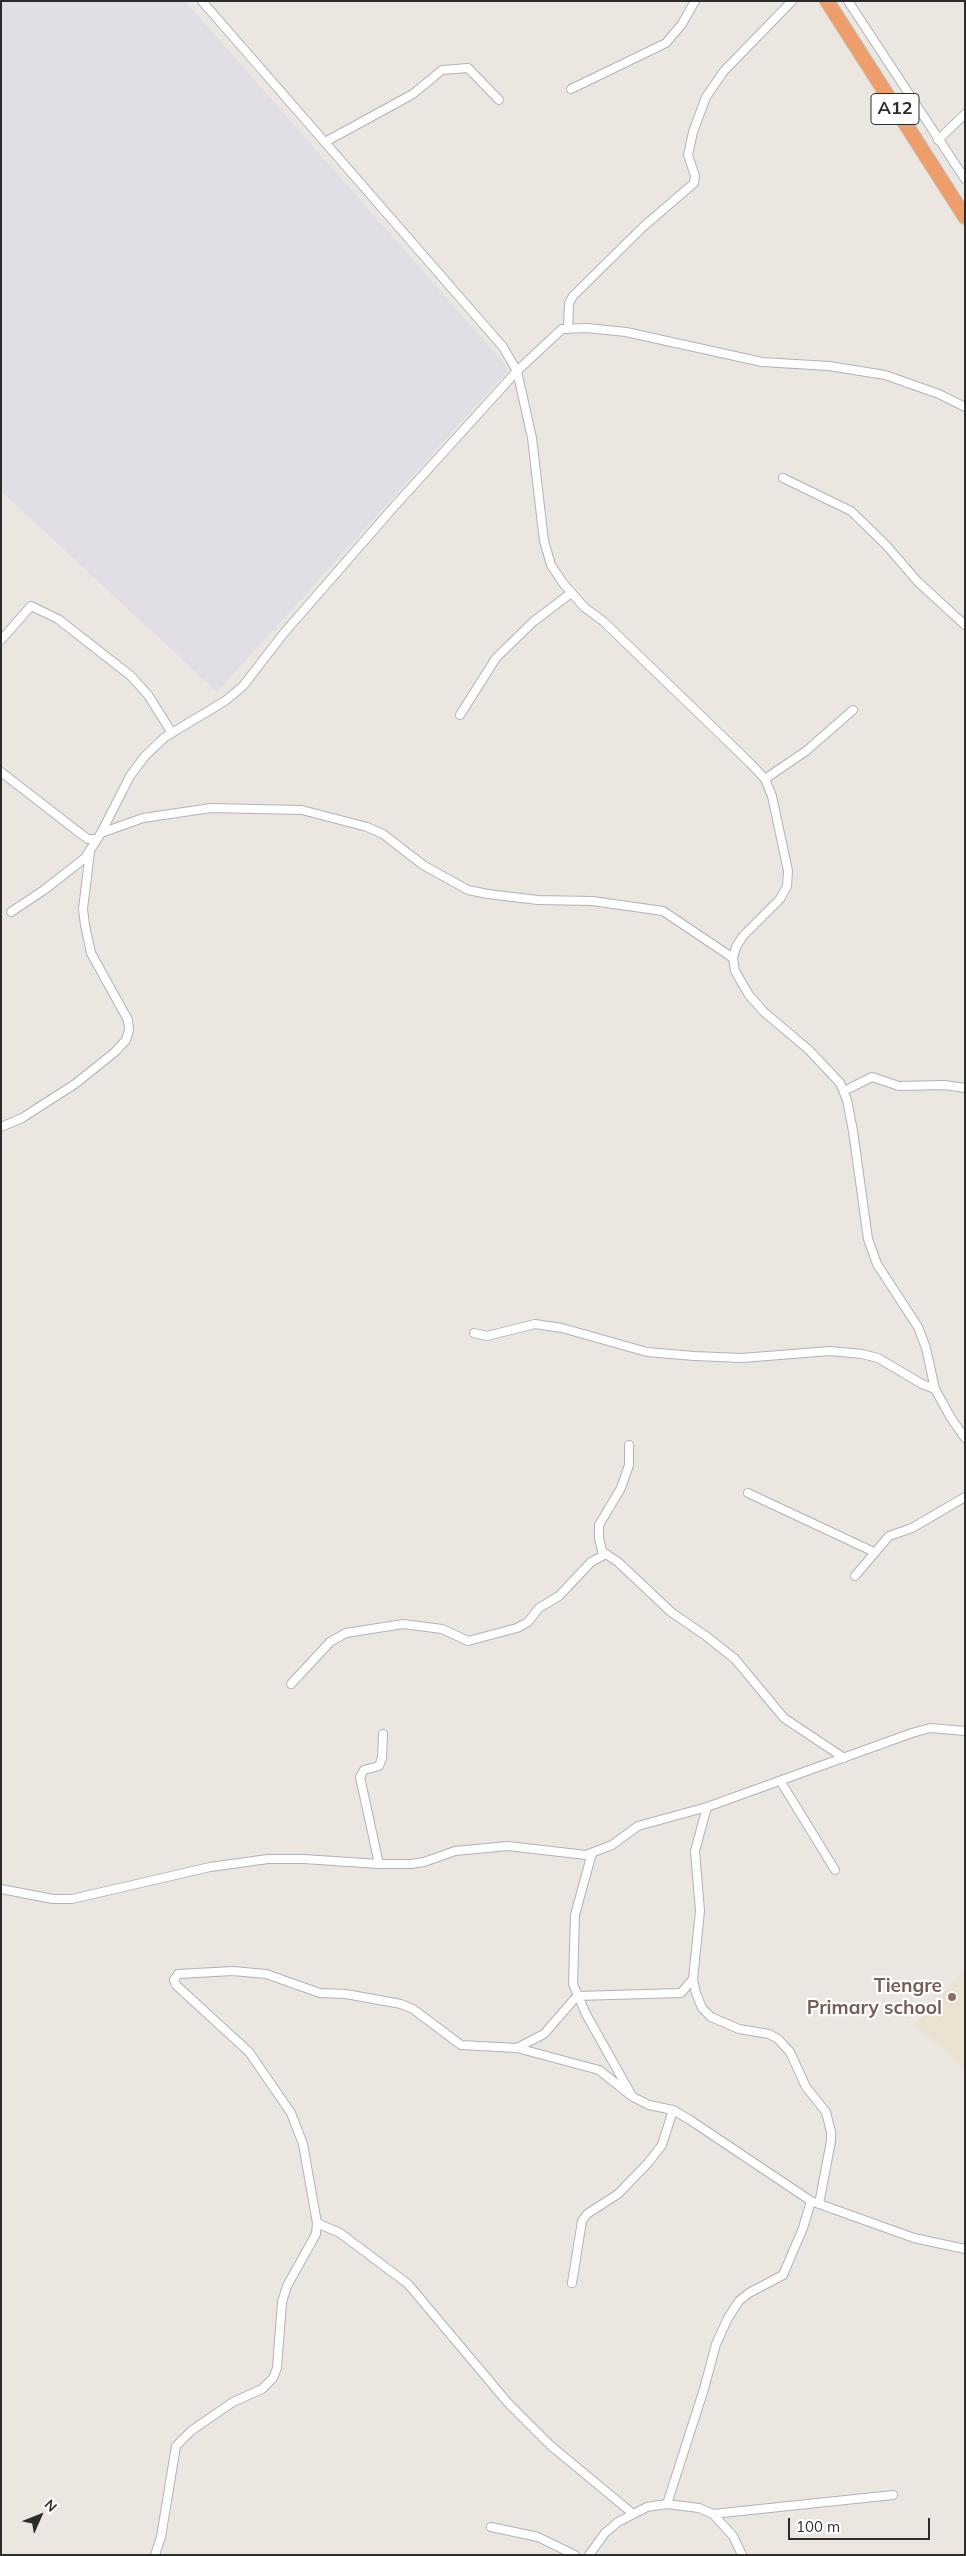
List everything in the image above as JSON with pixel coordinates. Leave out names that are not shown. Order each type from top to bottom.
[{"type":"highway","name":"A12","points":[[827,1],[965,216]]},
{"type":"street","points":[[202,1],[503,347],[517,371],[532,438],[544,541],[552,565],[571,593],[603,621],[750,762],[765,779],[772,796],[788,871],[787,886],[780,899],[743,936],[736,947],[733,958],[735,971],[749,995],[764,1012],[827,1066],[844,1091],[853,1130],[868,1238],[877,1264],[918,1327],[926,1348],[935,1389],[950,1418],[965,1438]]},
{"type":"street","points":[[571,89],[666,43],[682,24],[694,1]]},
{"type":"street","points":[[568,329],[569,303],[572,296],[643,227],[694,183],[695,176],[688,155],[693,132],[706,97],[724,71],[792,1]]},
{"type":"street","points":[[848,1],[965,179]]},
{"type":"street","points":[[325,142],[413,94],[442,70],[468,68],[499,100]]},
{"type":"street","points":[[938,140],[965,114]]},
{"type":"street","points":[[1,1127],[22,1118],[75,1084],[115,1052],[126,1040],[130,1030],[128,1020],[91,954],[83,909],[90,852],[130,776],[145,756],[172,733],[225,701],[243,686],[284,633],[385,516],[517,371],[556,333],[568,329],[587,328],[626,332],[780,365],[829,366],[885,375],[939,394],[965,407]]},
{"type":"street","points":[[783,478],[851,511],[886,545],[918,582],[965,625]]},
{"type":"street","points":[[460,714],[496,658],[533,622],[571,593]]},
{"type":"street","points":[[1,640],[31,606],[58,618],[131,676],[148,695],[172,733]]},
{"type":"street","points":[[765,779],[806,751],[853,710]]},
{"type":"street","points":[[1,772],[88,839],[143,818],[211,808],[302,810],[367,827],[383,834],[423,865],[468,890],[505,896],[643,906],[663,911],[733,958]]},
{"type":"street","points":[[10,912],[75,866],[90,852]]},
{"type":"street","points":[[844,1091],[872,1077],[899,1086],[965,1088]]},
{"type":"street","points":[[474,1333],[487,1336],[535,1324],[562,1328],[647,1352],[742,1358],[830,1351],[862,1354],[878,1358],[922,1384],[935,1389]]},
{"type":"street","points":[[603,1555],[599,1525],[621,1488],[628,1465],[629,1445]]},
{"type":"street","points":[[748,1494],[874,1552]]},
{"type":"street","points":[[855,1576],[889,1536],[912,1528],[965,1497]]},
{"type":"street","points":[[291,1684],[330,1642],[346,1633],[410,1624],[442,1629],[468,1641],[517,1628],[528,1622],[539,1608],[558,1596],[591,1562],[603,1555],[613,1557],[671,1612],[735,1659],[784,1718],[844,1758]]},
{"type":"street","points":[[1,1889],[53,1899],[72,1899],[210,1867],[268,1859],[410,1864],[424,1862],[454,1851],[508,1846],[568,1853],[592,1853],[612,1845],[638,1826],[707,1807],[930,1728],[965,1731]]},
{"type":"street","points":[[379,1864],[360,1777],[364,1770],[380,1766],[383,1734]]},
{"type":"street","points":[[780,1782],[835,1870]]},
{"type":"street","points":[[707,1807],[695,1851],[700,1911],[693,1979],[702,2008],[711,2017],[739,2029],[769,2034],[778,2039],[790,2052],[806,2087],[826,2112],[831,2132],[831,2141],[819,2204]]},
{"type":"street","points":[[592,1853],[575,1915],[573,1984],[577,1996],[607,2055],[629,2086],[633,2097]]},
{"type":"street","points":[[155,2555],[161,2537],[176,2446],[191,2431],[232,2402],[262,2389],[273,2378],[277,2368],[282,2302],[287,2286],[316,2234],[317,2223],[303,2144],[290,2113],[249,2052],[180,1989],[174,1980],[175,1977],[182,1973],[233,1971],[266,1974],[320,1993],[346,1994],[408,2006],[461,2045],[517,2048],[599,2070],[633,2097],[649,2105],[673,2110],[811,2201],[914,2238],[965,2249]]},
{"type":"street","points":[[517,2048],[544,2034],[577,1996],[682,1993],[693,1979]]},
{"type":"street","points":[[572,2283],[582,2221],[587,2214],[618,2194],[648,2163],[662,2145],[673,2110]]},
{"type":"street","points":[[667,2504],[704,2389],[716,2344],[728,2318],[739,2301],[749,2293],[783,2275],[804,2228],[811,2201]]},
{"type":"street","points":[[317,2223],[340,2233],[408,2284],[508,2403],[550,2444],[632,2513]]},
{"type":"street","points":[[589,2555],[605,2532],[632,2513],[647,2507],[667,2504],[686,2505],[713,2514],[893,2495]]},
{"type":"street","points":[[713,2514],[733,2536],[742,2555]]},
{"type":"street","points":[[491,2527],[538,2537],[575,2555]]},
{"type":"shaded area","points":[[1,1],[185,1],[509,369],[217,692],[1,491]]},
{"type":"shaded area","name":"Tiengre Primary school","points":[[965,1969],[965,2069],[915,2025]]},
{"type":"place","name":"Tiengre Primary school","points":[[952,1997]]}]
